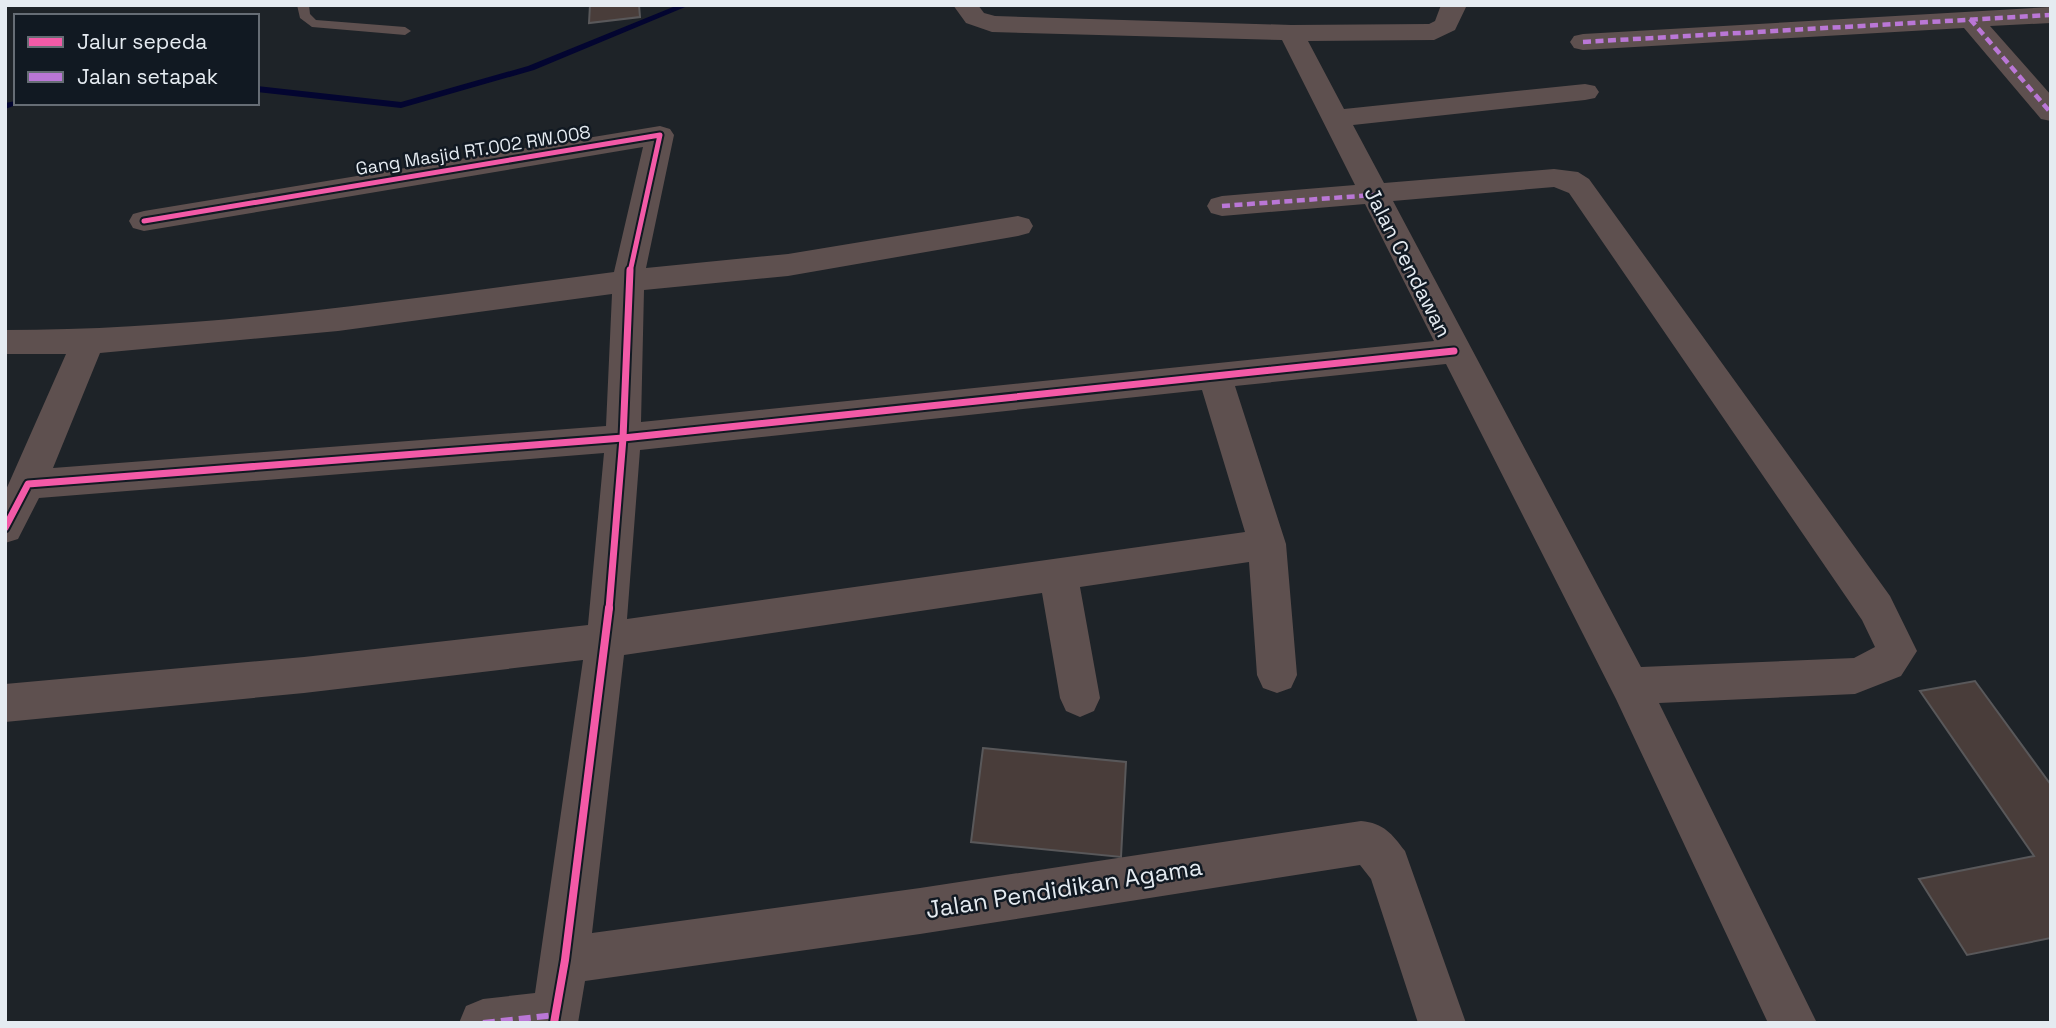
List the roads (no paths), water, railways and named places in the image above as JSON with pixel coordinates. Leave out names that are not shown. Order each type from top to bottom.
[{"type":"street","points":[[965,5],[975,18],[992,24],[1291,33],[1434,32],[1446,25],[1454,5]]},
{"type":"street","points":[[1583,42],[2051,15]]},
{"type":"street","points":[[1970,19],[2051,113]]},
{"type":"street","name":"Jalan Cendawan","points":[[1291,33],[1630,686],[1793,1023]]},
{"type":"street","points":[[1337,118],[1585,92]]},
{"type":"street","name":"Gang Masjid RT.002 RW.008","points":[[144,221],[660,135],[628,281]]},
{"type":"street","points":[[1222,206],[1554,178],[1568,178],[1579,186],[1876,608],[1897,651],[1887,663],[1855,676],[1630,686]]},
{"type":"street","points":[[5,342],[88,342],[338,319],[628,281],[788,265],[1018,226]]},
{"type":"street","points":[[483,1023],[554,1019],[565,960],[606,639],[623,438],[628,281]]},
{"type":"street","points":[[5,528],[28,484],[88,342]]},
{"type":"street","points":[[28,484],[623,438],[1454,351]]},
{"type":"street","points":[[1216,376],[1267,544],[1277,675]]},
{"type":"street","points":[[5,703],[304,675],[606,639],[1267,544]]},
{"type":"street","points":[[1058,573],[1080,698]]},
{"type":"street","name":"Jalan Pendidikan Agama","points":[[565,960],[920,911],[1361,843],[1372,844],[1389,867],[1443,1023]]},
{"type":"lane","points":[[303,5],[303,15],[312,23],[405,31]]},
{"type":"waterway","points":[[259,89],[401,105],[531,68],[686,5]]},
{"type":"waterway","points":[[5,106],[14,104]]}]
